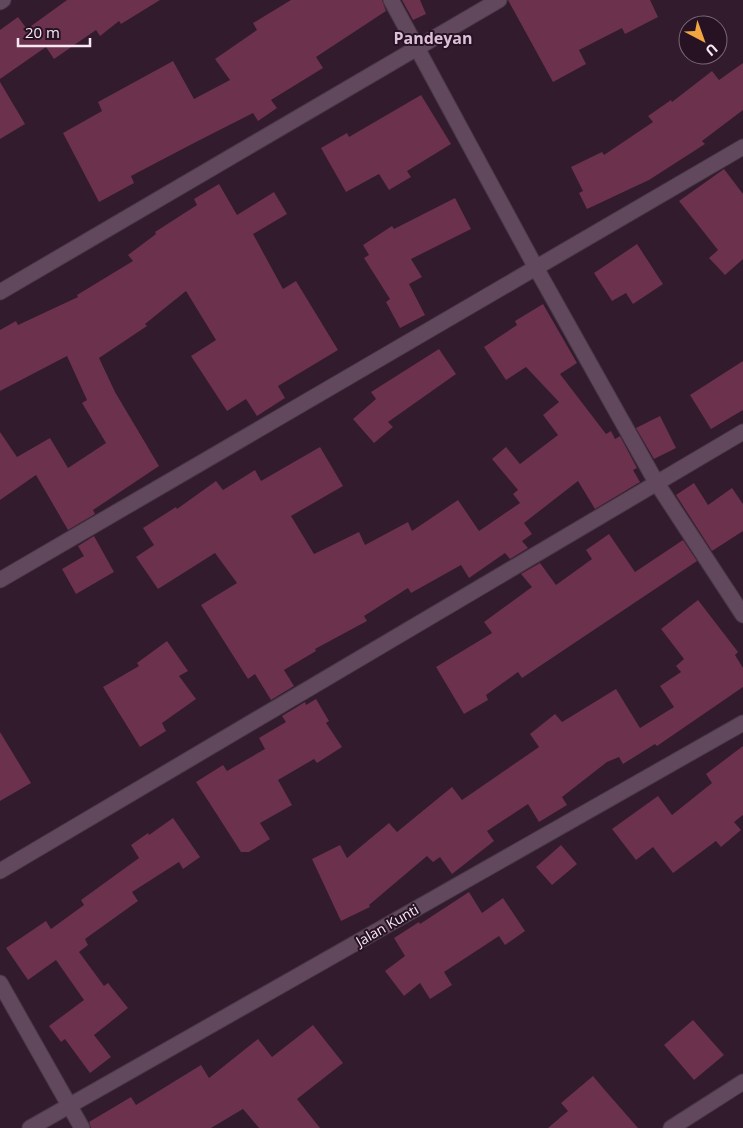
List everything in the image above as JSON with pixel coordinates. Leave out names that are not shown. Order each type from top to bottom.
[{"type":"street","points":[[390,0],[535,266],[656,482],[743,615]]},
{"type":"street","points":[[0,292],[499,0]]},
{"type":"street","points":[[0,580],[535,266],[743,147]]},
{"type":"street","points":[[0,871],[743,432]]},
{"type":"street","name":"Jalan Kunti","points":[[30,1128],[743,723]]},
{"type":"street","points":[[0,983],[82,1128]]},
{"type":"street","points":[[673,1127],[743,1082]]},
{"type":"building","points":[[67,0],[160,0],[121,24],[119,21],[100,36],[96,30],[54,59],[46,47],[0,79],[0,30],[18,17],[27,29]]},
{"type":"building","points":[[291,0],[382,0],[386,11],[316,57],[323,68],[271,100],[277,108],[258,121],[253,113],[194,143],[131,176],[134,183],[99,202],[63,133],[102,111],[98,102],[173,61],[194,99],[230,80],[215,59],[257,30],[253,23]]},
{"type":"building","points":[[402,0],[420,0],[426,14],[413,20]]},
{"type":"building","points":[[508,0],[650,0],[658,17],[625,34],[622,28],[579,50],[586,64],[553,82]]},
{"type":"building","points":[[743,63],[743,110],[702,141],[705,144],[649,180],[587,209],[579,193],[583,191],[571,167],[602,152],[604,155],[653,122],[648,116],[671,100],[672,102],[712,71],[719,80]]},
{"type":"building","points":[[0,82],[25,124],[0,139]]},
{"type":"building","points":[[421,95],[451,144],[407,171],[411,177],[389,190],[379,174],[346,192],[321,148],[347,133],[349,137]]},
{"type":"building","points":[[724,169],[743,194],[743,259],[725,275],[709,258],[718,250],[679,201]]},
{"type":"building","points":[[219,184],[237,215],[274,192],[287,214],[253,234],[283,289],[296,281],[338,350],[278,386],[285,398],[257,416],[246,399],[227,411],[191,356],[216,340],[186,291],[145,324],[147,326],[99,358],[115,392],[159,466],[93,510],[95,514],[68,530],[36,475],[0,500],[0,432],[17,457],[50,438],[68,468],[106,443],[82,403],[87,400],[67,356],[0,391],[0,330],[16,321],[18,325],[78,297],[77,295],[133,261],[128,255],[156,234],[155,232],[197,205],[194,199]]},
{"type":"building","points":[[455,198],[471,229],[411,259],[422,277],[409,284],[425,315],[400,328],[386,302],[390,299],[364,258],[369,255],[363,245],[392,226],[394,229]]},
{"type":"building","points":[[637,244],[663,284],[633,304],[626,293],[612,301],[594,273]]},
{"type":"building","points":[[543,304],[577,363],[560,374],[606,434],[611,431],[615,439],[620,436],[637,468],[633,470],[640,482],[595,509],[578,481],[524,523],[532,534],[522,541],[528,548],[510,559],[505,553],[469,578],[461,565],[411,593],[408,588],[364,616],[367,621],[315,649],[316,651],[284,670],[294,686],[271,700],[255,674],[248,679],[201,605],[237,583],[215,553],[158,589],[136,557],[154,545],[143,528],[176,507],[177,509],[216,481],[223,490],[255,470],[261,481],[320,447],[343,486],[291,516],[314,554],[359,532],[365,545],[408,522],[412,531],[458,500],[479,531],[520,503],[513,494],[518,490],[492,459],[506,447],[520,464],[558,435],[543,415],[559,402],[526,367],[506,380],[484,347],[517,325],[515,321]]},
{"type":"building","points":[[439,349],[456,374],[388,422],[393,427],[374,443],[353,419],[376,399],[371,392]]},
{"type":"building","points":[[743,361],[743,410],[711,429],[690,395]]},
{"type":"building","points":[[660,416],[676,448],[654,459],[636,428]]},
{"type":"building","points":[[694,483],[708,505],[732,488],[743,504],[743,531],[712,551],[676,495]]},
{"type":"building","points":[[609,534],[635,572],[683,540],[697,561],[522,678],[518,672],[486,695],[488,700],[464,714],[436,667],[492,633],[484,622],[532,587],[521,574],[540,563],[556,585],[592,559],[586,550]]},
{"type":"building","points":[[94,536],[114,572],[76,594],[62,569],[84,556],[78,546]]},
{"type":"building","points":[[698,600],[738,652],[735,655],[743,668],[743,687],[657,746],[655,744],[623,764],[619,757],[607,762],[562,797],[567,805],[539,822],[528,804],[487,831],[494,841],[452,874],[440,857],[433,862],[427,856],[369,905],[370,907],[341,921],[312,859],[340,845],[347,858],[389,823],[397,832],[452,787],[462,800],[539,747],[530,734],[555,714],[562,722],[616,689],[640,728],[674,707],[660,686],[681,672],[676,666],[684,659],[661,629]]},
{"type":"building","points":[[167,641],[188,671],[179,676],[196,699],[162,723],[166,731],[140,747],[103,687],[139,666],[137,663]]},
{"type":"building","points":[[316,699],[329,721],[326,723],[342,747],[317,763],[314,759],[278,780],[292,805],[260,823],[270,839],[249,852],[241,852],[196,782],[223,765],[227,771],[265,749],[259,738],[286,722],[282,716],[305,702],[306,705]]},
{"type":"building","points":[[0,732],[31,783],[0,801]]},
{"type":"building","points":[[743,746],[743,815],[734,822],[741,830],[721,847],[716,841],[673,873],[653,847],[636,860],[612,829],[658,796],[672,815],[712,783],[706,774]]},
{"type":"building","points":[[173,818],[200,857],[183,869],[179,862],[132,892],[138,901],[85,939],[88,945],[79,952],[104,986],[108,983],[128,1008],[94,1035],[111,1057],[90,1073],[65,1039],[61,1042],[49,1026],[84,1000],[56,960],[28,980],[6,948],[46,921],[51,929],[84,905],[81,900],[139,858],[131,845]]},
{"type":"building","points":[[561,845],[577,864],[552,885],[536,867]]},
{"type":"building","points":[[469,892],[482,913],[503,898],[525,931],[505,945],[499,936],[444,972],[452,985],[430,999],[420,983],[404,996],[385,971],[405,956],[394,938],[419,922],[420,924]]},
{"type":"building","points":[[693,1020],[724,1055],[694,1080],[664,1045]]},
{"type":"building","points":[[313,1025],[343,1063],[297,1099],[320,1128],[259,1128],[243,1109],[211,1128],[91,1128],[89,1122],[131,1097],[136,1105],[201,1065],[209,1078],[258,1039],[272,1057]]},
{"type":"building","points":[[593,1076],[638,1128],[548,1128],[568,1111],[561,1103]]},
{"type":"district","name":"Pandeyan","points":[[433,38]]}]
